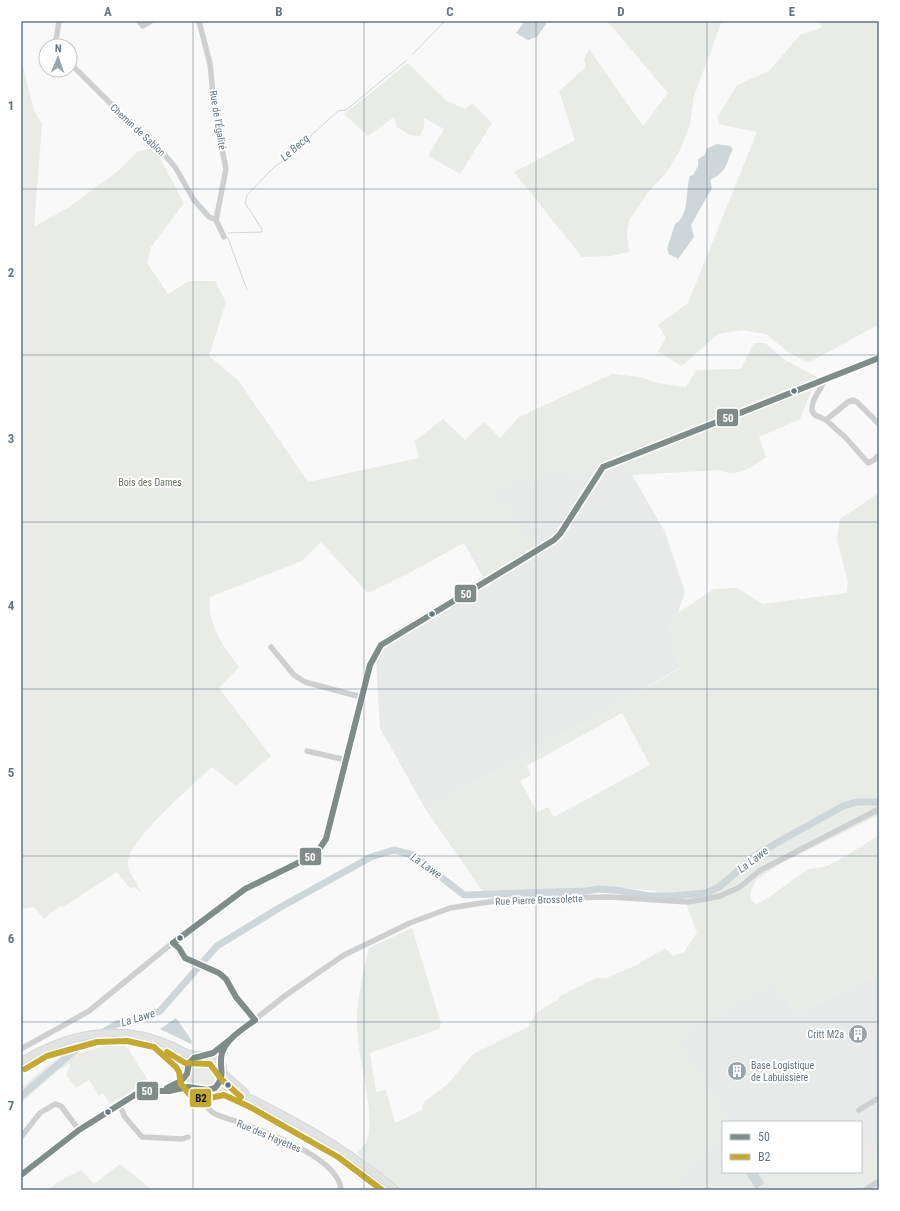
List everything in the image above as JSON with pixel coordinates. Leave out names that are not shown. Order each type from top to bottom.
[{"type":"main road","points":[[21,1062],[44,1049],[77,1038],[115,1032],[144,1036],[166,1044],[188,1055],[208,1055],[214,1057],[221,1064],[223,1074],[221,1082],[213,1089]]},
{"type":"main road","points":[[166,1044],[187,1070],[190,1083],[195,1088],[204,1091],[225,1087],[254,1100],[342,1150],[394,1190]]},
{"type":"main road","points":[[187,1070],[192,1060],[198,1056]]},
{"type":"main road","points":[[223,1074],[254,1100]]},
{"type":"street","points":[[56,38],[59,21]]},
{"type":"street","points":[[139,21],[143,26],[151,21]]},
{"type":"street","name":"Rue de l'Égalité","points":[[199,21],[210,64],[215,114],[226,169],[216,220]]},
{"type":"street","name":"Chemin de Sablon","points":[[78,71],[147,140],[157,146],[175,167],[194,200],[209,217],[216,220]]},
{"type":"street","points":[[216,220],[224,237]]},
{"type":"street","points":[[21,1049],[89,1011],[173,943],[245,889],[316,854],[326,839],[370,665],[381,645],[390,638],[554,540],[560,534],[603,467],[879,358]]},
{"type":"street","points":[[825,379],[822,388],[813,398],[812,411],[815,415],[826,420],[846,438],[868,463],[879,455]]},
{"type":"street","points":[[826,420],[848,402],[853,400],[857,402],[879,424]]},
{"type":"street","points":[[271,647],[294,675],[305,682],[361,697]]},
{"type":"street","points":[[307,751],[346,760]]},
{"type":"street","name":"Rue Pierre Brossolette","points":[[208,1055],[255,1020],[286,994],[344,956],[410,923],[450,908],[495,901],[554,898],[611,897],[688,902],[720,896],[740,887],[759,871],[879,809]]},
{"type":"street","points":[[173,943],[179,948],[185,958],[219,973],[226,979],[236,997],[255,1020]]},
{"type":"street","points":[[221,1064],[222,1054],[228,1041]]},
{"type":"street","points":[[161,1090],[176,1085],[187,1070]]},
{"type":"street","points":[[21,1175],[79,1130],[141,1091],[172,1091],[185,1087],[195,1088]]},
{"type":"street","name":"Rue des Hayettes","points":[[195,1088],[213,1113],[294,1144],[321,1162],[333,1174],[341,1190]]},
{"type":"street","points":[[207,1106],[213,1089]]},
{"type":"street","points":[[859,1110],[879,1098]]},
{"type":"street","points":[[21,1137],[40,1113],[55,1104],[61,1106],[79,1130]]},
{"type":"street","points":[[119,1104],[126,1117],[142,1137],[182,1139],[188,1137]]},
{"type":"street","points":[[865,1190],[879,1181]]},
{"type":"shaded area","points":[[525,21],[545,21],[546,24],[537,37],[528,40],[516,33]]},
{"type":"shaded area","points":[[717,144],[730,146],[733,149],[723,170],[720,174],[710,180],[712,188],[691,225],[694,237],[678,259],[669,254],[667,249],[675,224],[680,220],[685,209],[690,176],[693,175],[698,166],[698,159],[705,155],[706,149]]},
{"type":"shaded area","points":[[620,454],[665,532],[685,592],[678,613],[670,628],[679,668],[629,698],[426,810],[380,728],[376,658],[370,656],[378,643],[390,633],[484,579],[464,543],[465,536],[489,494],[524,475],[529,483],[558,466],[572,477]]},
{"type":"shaded area","points":[[879,973],[879,1190],[670,1190],[722,1131],[722,1173],[862,1173],[862,1121],[722,1121],[676,1038],[772,981],[797,1015]]},
{"type":"shaded area","points":[[176,1018],[192,1041],[191,1044],[160,1029]]},
{"type":"shaded area","points":[[746,1173],[758,1173],[764,1183],[756,1189]]},
{"type":"green space","points":[[607,21],[722,21],[694,96],[690,125],[679,152],[666,173],[649,191],[629,221],[627,232],[629,252],[611,256],[582,257],[514,172],[575,140],[559,91],[586,67],[584,59],[589,49],[643,126],[668,93]]},
{"type":"green space","points":[[817,21],[879,21],[879,324],[808,363],[788,352],[766,334],[742,330],[718,334],[682,366],[658,352],[666,338],[658,325],[688,303],[757,132],[719,124],[717,118],[737,85],[769,71],[800,35],[822,27]]},
{"type":"green space","name":"Bois des Dames","points":[[21,59],[34,110],[42,124],[34,227],[66,209],[117,172],[137,152],[154,147],[184,203],[151,247],[147,263],[168,294],[189,281],[215,281],[226,302],[209,356],[238,380],[308,482],[419,458],[415,441],[443,419],[465,440],[484,422],[500,438],[519,417],[612,374],[640,377],[657,383],[686,387],[696,370],[741,369],[754,343],[765,343],[785,360],[817,377],[800,419],[759,437],[766,457],[744,470],[732,473],[720,470],[632,475],[620,454],[572,477],[558,466],[529,483],[524,475],[489,494],[495,505],[503,501],[525,539],[533,535],[540,546],[487,577],[465,537],[464,543],[409,573],[368,593],[321,542],[302,561],[210,597],[211,617],[217,635],[239,667],[219,688],[271,756],[236,786],[212,767],[163,813],[139,841],[131,853],[128,863],[131,874],[142,893],[134,887],[130,888],[117,872],[63,907],[60,906],[44,919],[34,907],[21,909]]},
{"type":"green space","points":[[408,63],[447,101],[465,109],[472,103],[492,123],[460,174],[428,156],[444,129],[424,118],[424,128],[420,136],[410,135],[397,127],[394,117],[368,136],[344,114]]},
{"type":"green space","points":[[879,493],[879,815],[780,864],[756,880],[751,890],[750,899],[756,904],[765,900],[808,869],[825,867],[841,859],[879,835],[879,973],[797,1015],[772,981],[685,1033],[681,1044],[682,1048],[728,1121],[722,1121],[722,1131],[670,1190],[400,1190],[357,1153],[367,1141],[369,1135],[367,1091],[359,1050],[357,1023],[361,985],[369,948],[412,928],[441,1023],[439,1029],[370,1053],[376,1092],[386,1090],[395,1123],[422,1110],[424,1102],[449,1083],[473,1054],[528,1027],[537,1012],[558,1000],[560,996],[596,978],[606,978],[637,965],[665,948],[673,956],[684,952],[697,933],[686,903],[660,900],[656,891],[617,887],[483,892],[426,810],[679,669],[670,628],[678,613],[714,589],[737,588],[763,604],[847,593],[848,582],[837,539],[840,519]],"holes":[[[622,713],[650,765],[554,817],[548,807],[537,812],[520,781],[531,775],[527,766]]]},
{"type":"green space","points":[[123,1041],[151,1085],[138,1087],[110,1104],[103,1093],[99,1096],[89,1080],[76,1088],[66,1075],[71,1063],[59,1070],[21,1103],[21,1088],[47,1066],[74,1048],[80,1053]]},
{"type":"green space","points":[[205,1059],[215,1063],[219,1073],[215,1083],[205,1087],[195,1083],[191,1073],[195,1063]]},
{"type":"green space","points":[[862,1135],[874,1155],[879,1152],[879,1178],[859,1190],[752,1190],[741,1173],[762,1173],[768,1182],[782,1173],[862,1173]]},
{"type":"green space","points":[[120,1164],[152,1190],[49,1190],[56,1183],[81,1170],[94,1184]]},
{"type":"waterway","name":"Le Becq","points":[[413,54],[445,21]]},
{"type":"waterway","name":"Le Becq","points":[[228,233],[262,232],[262,229],[245,203],[247,195],[274,167],[284,160],[338,111],[346,110],[407,60]]},
{"type":"waterway","name":"Le Becq","points":[[228,238],[247,290]]},
{"type":"waterway","name":"La Lawe","points":[[21,1096],[80,1046],[117,1024],[143,1018],[160,1011],[217,946],[279,908],[371,857],[394,850],[413,855],[464,895],[587,891],[598,889],[615,890],[650,896],[673,896],[706,893],[719,887],[759,853],[843,806],[857,802],[879,802]]},
{"type":"transit line","name":"50","points":[[173,943],[245,889],[316,854],[326,839],[370,665],[381,645],[554,540],[560,534],[603,467],[879,358]]},
{"type":"transit line","name":"50","points":[[173,943],[179,948],[185,958],[219,973],[226,979],[236,997],[255,1020]]},
{"type":"transit line","name":"50","points":[[21,1175],[79,1130],[141,1091],[169,1091],[188,1087],[208,1090],[215,1088],[221,1079],[221,1058],[224,1048],[231,1038],[255,1020]]},
{"type":"transit line","name":"B2","points":[[25,1069],[47,1056],[97,1042],[127,1041],[154,1047],[176,1067],[179,1072],[181,1084],[190,1095],[205,1099],[224,1095],[250,1107],[338,1157],[382,1190]]},
{"type":"transit line","name":"50","points":[[167,1088],[181,1081],[187,1074],[189,1063],[194,1058],[213,1053],[228,1041]]},
{"type":"transit line","name":"B2","points":[[167,1052],[185,1063],[210,1064],[221,1079],[241,1097]]},
{"type":"place","name":"Critt M2a","points":[[858,1034]]},
{"type":"place","name":"Base Logistique de Labuissière","points":[[737,1071]]}]
